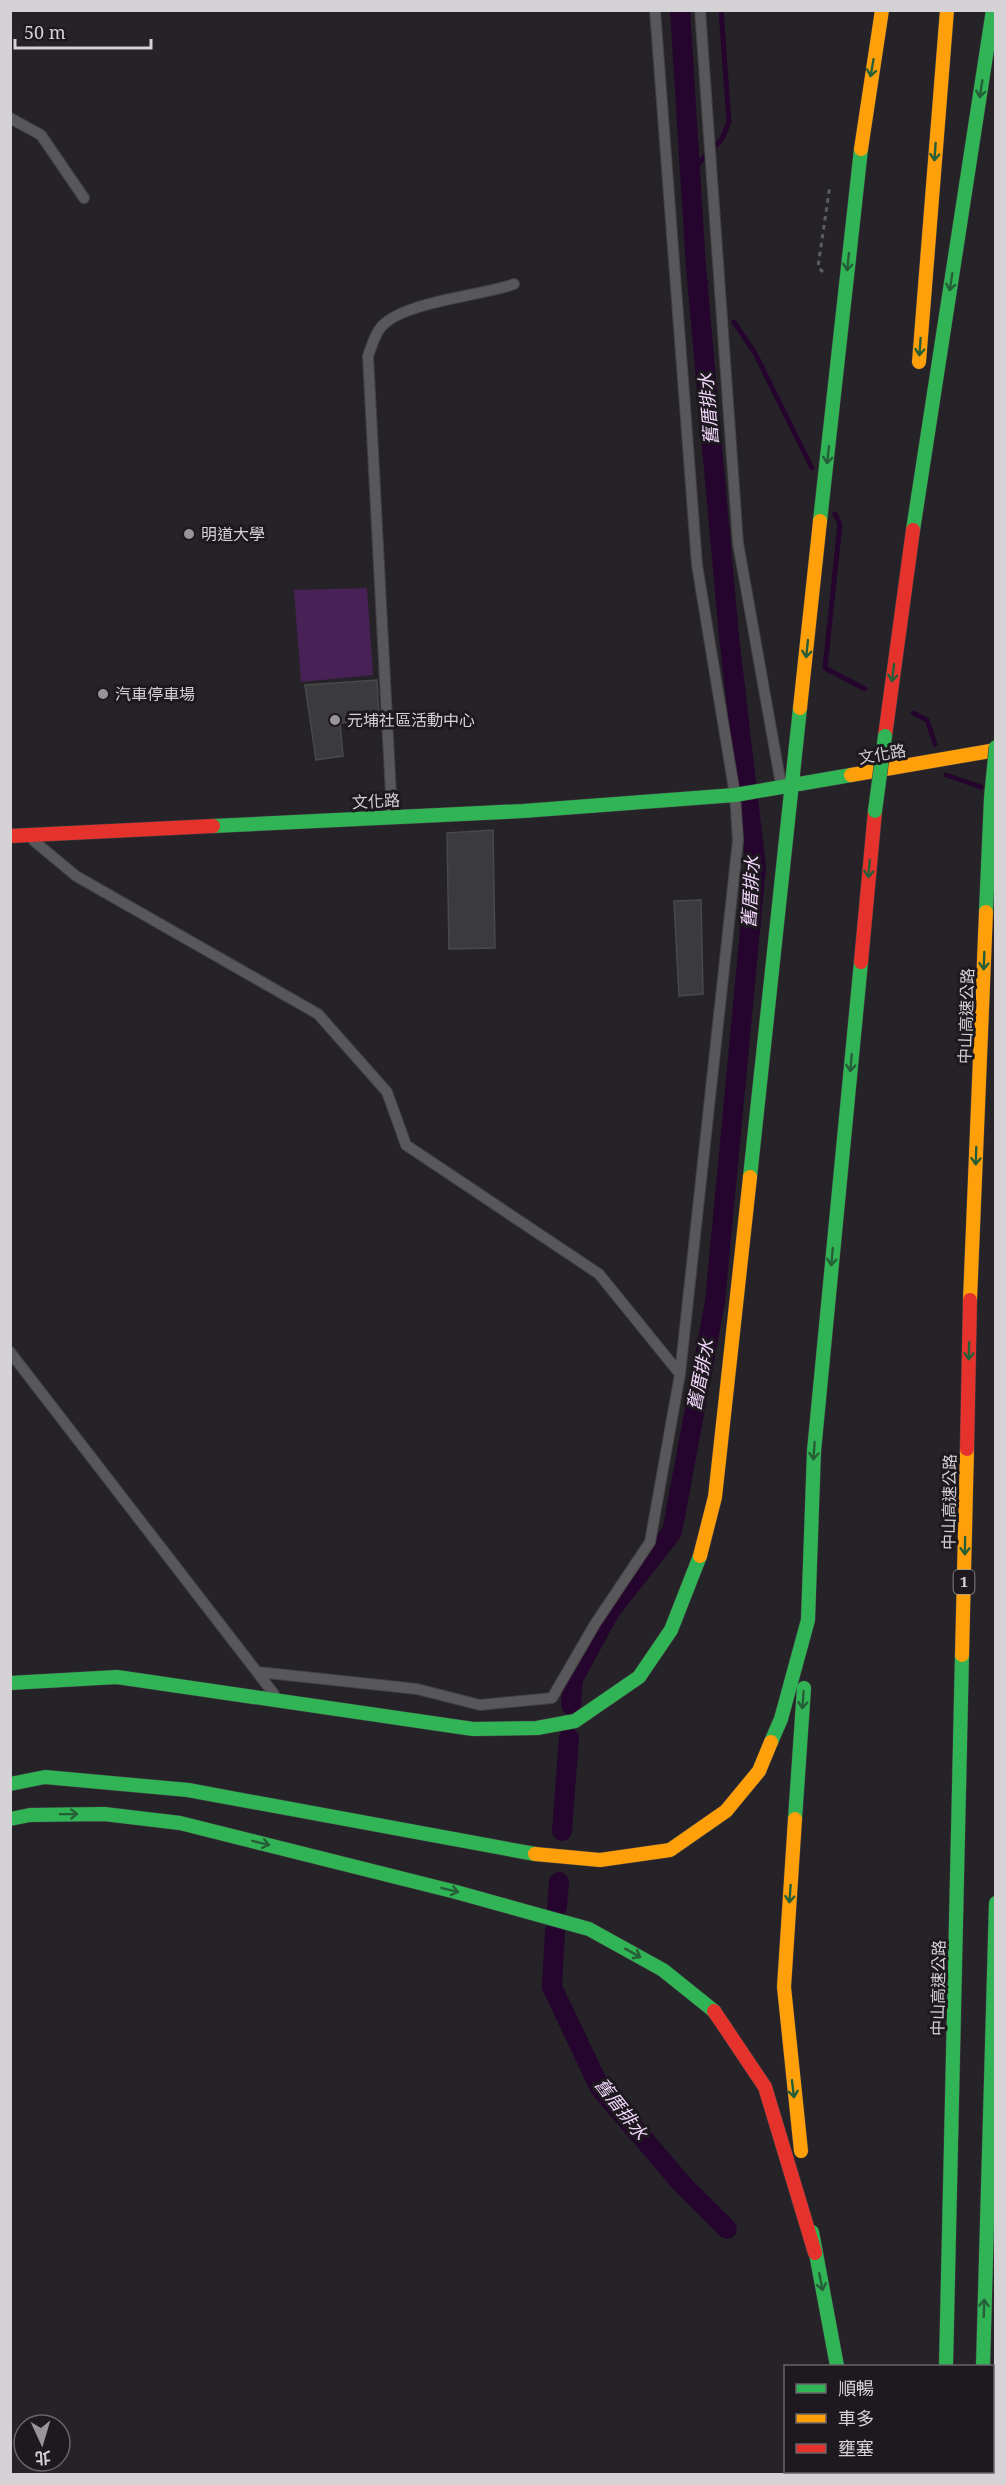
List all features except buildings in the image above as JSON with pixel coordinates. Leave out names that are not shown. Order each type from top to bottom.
[{"type":"main road","points":[[10,1683],[117,1677],[473,1729],[537,1728],[575,1720],[639,1677],[671,1630],[697,1570],[715,1497],[782,788],[865,108],[882,10]]},
{"type":"main road","points":[[918,379],[947,10]]},
{"type":"main road","points":[[837,2365],[815,2253],[791,2068],[784,1987],[808,1620],[814,1451],[875,811],[900,615],[993,10]]},
{"type":"main road","points":[[900,615],[914,426]]},
{"type":"main road","name":"文化路","points":[[10,836],[393,817],[739,795],[996,748]]},
{"type":"main road","name":"中山高速公路","points":[[946,2365],[971,1272],[991,798],[996,748]]},
{"type":"main road","points":[[10,1784],[45,1777],[188,1790],[542,1855],[600,1860],[670,1850],[726,1811],[759,1770],[781,1719],[808,1620]]},
{"type":"main road","points":[[10,1819],[30,1815],[104,1814],[180,1822],[456,1892],[589,1929],[663,1970],[717,2014],[765,2087],[815,2253]]},
{"type":"main road","points":[[983,2365],[996,1903]]},
{"type":"lane","points":[[258,1672],[417,1689],[480,1705],[552,1698],[595,1624],[650,1542],[680,1374],[738,840],[739,795],[697,566],[655,10]]},
{"type":"lane","points":[[700,10],[738,543],[782,788]]},
{"type":"lane","points":[[10,118],[41,135],[84,198]]},
{"type":"lane","points":[[393,817],[368,356],[379,328],[404,313],[439,301],[494,292],[514,284]]},
{"type":"lane","points":[[27,835],[76,876],[318,1014],[387,1092],[406,1145],[599,1274],[680,1374]]},
{"type":"lane","points":[[10,1352],[281,1702]]},
{"type":"shaded area","points":[[367,588],[373,675],[301,682],[294,590]]},
{"type":"waterway","name":"舊厝排水","points":[[571,1705],[573,1679],[610,1611],[672,1532],[715,1302],[756,867],[729,637],[696,267],[680,10]]},
{"type":"waterway","points":[[690,172],[722,139],[729,122],[721,10]]},
{"type":"waterway","points":[[696,267],[706,282]]},
{"type":"waterway","points":[[734,322],[755,353],[812,468]]},
{"type":"waterway","points":[[835,514],[840,524],[825,668],[865,689]]},
{"type":"waterway","points":[[913,713],[927,720],[935,744]]},
{"type":"waterway","points":[[946,775],[981,787]]},
{"type":"waterway","name":"舊厝排水","points":[[562,1831],[569,1738]]},
{"type":"waterway","name":"舊厝排水","points":[[557,1907],[559,1882]]},
{"type":"waterway","name":"舊厝排水","points":[[555,1932],[552,1987],[600,2088],[682,2184],[727,2229]]},
{"type":"traffic: fast","points":[[913,530],[993,10]]},
{"type":"traffic: fast","points":[[820,521],[861,149]]},
{"type":"traffic: fast","points":[[750,1177],[800,708]]},
{"type":"traffic: fast","points":[[875,811],[885,736]]},
{"type":"traffic: fast","points":[[991,798],[996,747]]},
{"type":"traffic: fast","points":[[213,826],[523,811],[735,795],[851,775]]},
{"type":"traffic: fast","points":[[986,912],[991,798]]},
{"type":"traffic: fast","points":[[771,1742],[781,1719],[808,1620],[814,1451],[861,962]]},
{"type":"traffic: fast","points":[[10,1683],[117,1677],[473,1729],[537,1728],[575,1721],[639,1677],[671,1630],[700,1556]]},
{"type":"traffic: fast","points":[[946,2365],[962,1655]]},
{"type":"traffic: fast","points":[[795,1819],[804,1688]]},
{"type":"traffic: fast","points":[[10,1784],[45,1777],[188,1790],[535,1854]]},
{"type":"traffic: fast","points":[[10,1819],[30,1815],[104,1814],[180,1823],[456,1892],[589,1929],[663,1970],[714,2011]]},
{"type":"traffic: fast","points":[[983,2365],[996,1903]]},
{"type":"traffic: fast","points":[[812,2232],[837,2365]]},
{"type":"traffic: slow","points":[[861,149],[882,10]]},
{"type":"traffic: slow","points":[[919,362],[947,10]]},
{"type":"traffic: slow","points":[[800,708],[820,521]]},
{"type":"traffic: slow","points":[[851,775],[996,750]]},
{"type":"traffic: slow","points":[[970,1300],[986,912]]},
{"type":"traffic: slow","points":[[700,1556],[715,1497],[750,1177]]},
{"type":"traffic: slow","points":[[962,1655],[967,1449]]},
{"type":"traffic: slow","points":[[535,1854],[600,1860],[670,1850],[726,1811],[759,1771],[771,1742]]},
{"type":"traffic: slow","points":[[795,1819],[784,1987],[801,2151]]},
{"type":"traffic: jam","points":[[885,736],[913,530]]},
{"type":"traffic: jam","points":[[861,962],[875,811]]},
{"type":"traffic: jam","points":[[10,836],[213,826]]},
{"type":"traffic: jam","points":[[967,1449],[970,1300]]},
{"type":"traffic: jam","points":[[714,2011],[765,2087],[815,2253]]},
{"type":"place","name":"明道大學","points":[[189,534]]},
{"type":"place","name":"汽車停車場","points":[[103,694]]},
{"type":"place","name":"元埔社區活動中心","points":[[335,720]]}]
